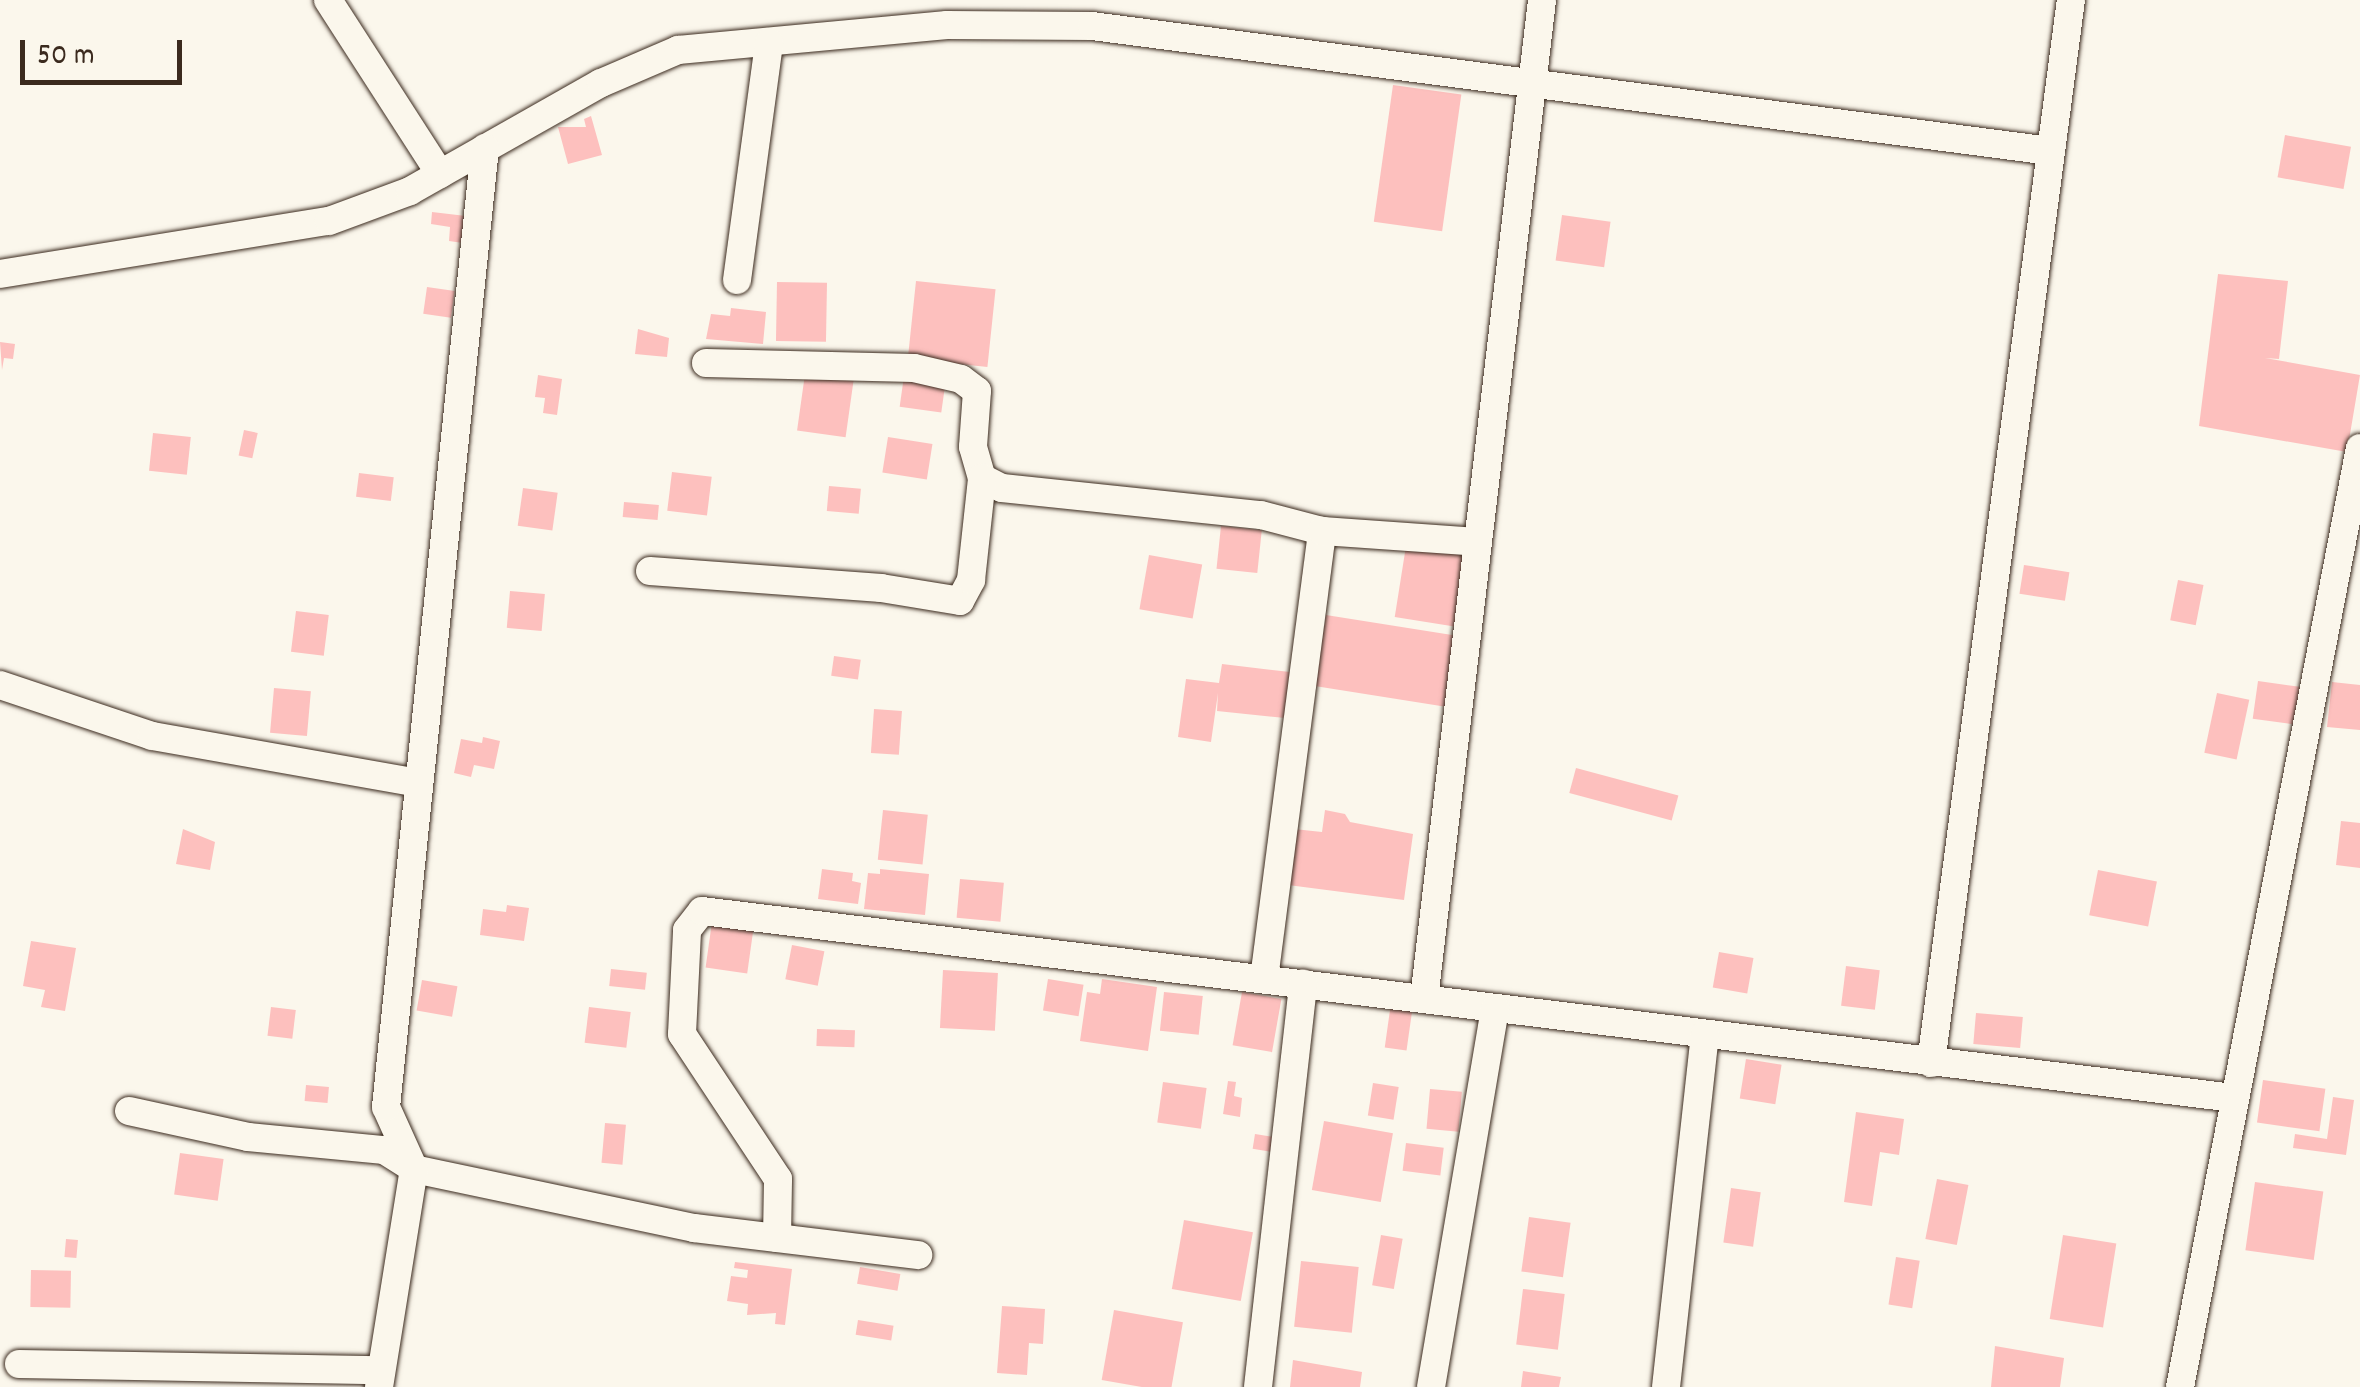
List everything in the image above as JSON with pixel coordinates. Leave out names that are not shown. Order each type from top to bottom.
[{"type":"street","points":[[328,0],[440,174]]},
{"type":"street","points":[[1424,999],[1542,0]]},
{"type":"street","points":[[1931,1063],[2071,0]]},
{"type":"street","points":[[0,274],[329,221],[440,174],[601,83],[678,50],[947,25],[1092,26],[2051,151]]},
{"type":"street","points":[[737,280],[768,42]]},
{"type":"street","points":[[19,1364],[380,1378],[414,1169],[386,1107],[485,148]]},
{"type":"street","points":[[650,572],[880,588],[960,602],[971,580],[982,478],[973,447],[976,391],[961,379],[914,368],[706,363]]},
{"type":"street","points":[[2180,1387],[2360,448]]},
{"type":"street","points":[[982,478],[1002,488],[1261,514],[1322,531],[1478,542]]},
{"type":"street","points":[[1264,979],[1322,531]]},
{"type":"street","points":[[0,685],[152,736],[419,783]]},
{"type":"street","points":[[777,1238],[778,1179],[682,1034],[680,1005],[687,930],[702,911],[2233,1098]]},
{"type":"street","points":[[1258,1387],[1303,984]]},
{"type":"street","points":[[1431,1387],[1494,1008]]},
{"type":"street","points":[[1666,1387],[1706,1034]]},
{"type":"street","points":[[129,1111],[248,1136],[384,1150],[414,1169],[694,1228],[918,1255]]},
{"type":"building","points":[[1393,85],[1461,95],[1442,231],[1374,222]]},
{"type":"building","points":[[591,116],[602,155],[568,164],[558,127],[586,127],[584,119]]},
{"type":"building","points":[[2285,135],[2351,147],[2344,189],[2278,177]]},
{"type":"building","points":[[432,212],[466,216],[463,243],[449,241],[450,227],[431,224]]},
{"type":"building","points":[[1562,215],[1611,222],[1604,267],[1556,261]]},
{"type":"building","points":[[2218,274],[2288,281],[2279,359],[2265,358],[2360,375],[2347,452],[2199,426]]},
{"type":"building","points":[[916,281],[996,289],[987,367],[908,359]]},
{"type":"building","points":[[777,282],[827,283],[826,342],[776,341]]},
{"type":"building","points":[[427,287],[455,291],[451,318],[423,314]]},
{"type":"building","points":[[731,308],[766,312],[763,344],[706,339],[711,314],[730,316]]},
{"type":"building","points":[[638,329],[669,338],[667,357],[635,354]]},
{"type":"building","points":[[0,342],[15,344],[13,359],[4,358],[2,370]]},
{"type":"building","points":[[805,374],[854,381],[846,437],[797,430]]},
{"type":"building","points":[[538,375],[562,379],[557,415],[543,413],[545,398],[535,397]]},
{"type":"building","points":[[904,376],[946,382],[941,413],[900,407]]},
{"type":"building","points":[[244,430],[258,433],[252,458],[239,455]]},
{"type":"building","points":[[153,433],[191,437],[187,475],[149,471]]},
{"type":"building","points":[[888,437],[932,444],[927,480],[882,473]]},
{"type":"building","points":[[672,472],[712,477],[707,516],[667,511]]},
{"type":"building","points":[[359,473],[394,477],[391,501],[356,497]]},
{"type":"building","points":[[829,486],[861,489],[859,514],[827,511]]},
{"type":"building","points":[[523,488],[558,493],[552,531],[518,526]]},
{"type":"building","points":[[624,502],[659,505],[658,520],[623,517]]},
{"type":"building","points":[[1221,526],[1262,530],[1257,573],[1217,569]]},
{"type":"building","points":[[1406,546],[1478,557],[1467,629],[1395,617]]},
{"type":"building","points":[[1149,555],[1202,564],[1193,619],[1139,609]]},
{"type":"building","points":[[2024,565],[2069,572],[2065,601],[2019,594]]},
{"type":"building","points":[[2178,580],[2204,585],[2196,625],[2170,620]]},
{"type":"building","points":[[510,591],[545,594],[542,631],[507,628]]},
{"type":"building","points":[[296,611],[329,615],[324,656],[291,652]]},
{"type":"building","points":[[1326,615],[1458,636],[1447,707],[1315,686]]},
{"type":"building","points":[[834,656],[861,660],[858,680],[831,676]]},
{"type":"building","points":[[1222,664],[1290,672],[1285,718],[1217,711],[1218,693],[1211,742],[1178,737],[1186,679],[1219,683]]},
{"type":"building","points":[[2258,681],[2300,687],[2294,724],[2253,719]]},
{"type":"building","points":[[2332,682],[2360,685],[2360,730],[2327,727]]},
{"type":"building","points":[[274,688],[311,691],[307,736],[270,733]]},
{"type":"building","points":[[2217,693],[2249,700],[2237,760],[2204,753]]},
{"type":"building","points":[[874,709],[902,711],[899,755],[871,753]]},
{"type":"building","points":[[483,737],[500,741],[494,769],[474,765],[471,777],[454,773],[461,739],[482,743]]},
{"type":"building","points":[[1576,768],[1678,795],[1672,821],[1569,793]]},
{"type":"building","points":[[883,810],[928,815],[923,864],[878,860]]},
{"type":"building","points":[[1325,810],[1345,814],[1350,822],[1413,834],[1404,900],[1288,885],[1294,829],[1322,832]]},
{"type":"building","points":[[2341,821],[2360,823],[2360,868],[2336,865]]},
{"type":"building","points":[[183,829],[215,842],[210,870],[176,864]]},
{"type":"building","points":[[822,869],[853,873],[852,881],[861,883],[858,904],[818,899]]},
{"type":"building","points":[[880,869],[929,874],[925,915],[864,909],[868,873],[880,874]]},
{"type":"building","points":[[2098,870],[2157,881],[2148,927],[2089,915]]},
{"type":"building","points":[[960,879],[1004,883],[1000,922],[957,918]]},
{"type":"building","points":[[507,905],[529,908],[524,941],[480,935],[483,909],[506,912]]},
{"type":"building","points":[[712,922],[754,928],[747,973],[706,968]]},
{"type":"building","points":[[31,941],[76,948],[65,1011],[41,1007],[45,990],[23,986]]},
{"type":"building","points":[[792,945],[824,951],[818,986],[785,979]]},
{"type":"building","points":[[1719,952],[1753,958],[1747,994],[1713,987]]},
{"type":"building","points":[[1846,966],[1880,970],[1875,1010],[1841,1006]]},
{"type":"building","points":[[611,969],[647,973],[645,990],[609,986]]},
{"type":"building","points":[[943,970],[998,973],[995,1031],[940,1028]]},
{"type":"building","points":[[1048,979],[1084,985],[1079,1016],[1043,1011]]},
{"type":"building","points":[[1102,979],[1157,987],[1148,1051],[1080,1041],[1087,992],[1100,994]]},
{"type":"building","points":[[422,980],[457,986],[452,1017],[417,1011]]},
{"type":"building","points":[[1164,992],[1203,996],[1199,1035],[1160,1031]]},
{"type":"building","points":[[1242,992],[1281,999],[1272,1052],[1233,1045]]},
{"type":"building","points":[[1391,1003],[1413,1006],[1407,1051],[1385,1048]]},
{"type":"building","points":[[271,1007],[296,1010],[292,1039],[267,1036]]},
{"type":"building","points":[[589,1007],[631,1012],[626,1048],[585,1043]]},
{"type":"building","points":[[1976,1013],[2023,1017],[2020,1048],[1973,1044]]},
{"type":"building","points":[[817,1029],[855,1030],[854,1047],[816,1046]]},
{"type":"building","points":[[1746,1059],[1782,1065],[1775,1104],[1740,1099]]},
{"type":"building","points":[[2263,1080],[2325,1089],[2319,1131],[2257,1123]]},
{"type":"building","points":[[1228,1081],[1236,1082],[1234,1096],[1242,1098],[1240,1117],[1223,1114]]},
{"type":"building","points":[[1163,1082],[1207,1088],[1201,1129],[1157,1123]]},
{"type":"building","points":[[1373,1083],[1399,1087],[1394,1120],[1368,1116]]},
{"type":"building","points":[[306,1085],[329,1087],[328,1103],[305,1101]]},
{"type":"building","points":[[1430,1089],[1462,1092],[1458,1132],[1427,1129]]},
{"type":"building","points":[[2333,1097],[2354,1100],[2346,1155],[2293,1148],[2295,1134],[2327,1139]]},
{"type":"building","points":[[1856,1112],[1904,1119],[1899,1155],[1880,1152],[1872,1206],[1844,1202]]},
{"type":"building","points":[[1324,1121],[1393,1133],[1381,1202],[1312,1190]]},
{"type":"building","points":[[605,1123],[626,1125],[622,1165],[602,1163]]},
{"type":"building","points":[[1255,1134],[1279,1138],[1276,1153],[1253,1149]]},
{"type":"building","points":[[1406,1143],[1444,1148],[1440,1175],[1403,1171]]},
{"type":"building","points":[[180,1153],[224,1159],[218,1201],[174,1195]]},
{"type":"building","points":[[1937,1179],[1968,1185],[1957,1245],[1925,1239]]},
{"type":"building","points":[[2255,1182],[2323,1192],[2314,1260],[2245,1250]]},
{"type":"building","points":[[1731,1188],[1761,1192],[1753,1247],[1723,1242]]},
{"type":"building","points":[[1529,1217],[1571,1223],[1563,1277],[1521,1271]]},
{"type":"building","points":[[1184,1220],[1253,1232],[1241,1301],[1172,1289]]},
{"type":"building","points":[[1381,1235],[1403,1239],[1394,1289],[1372,1285]]},
{"type":"building","points":[[2063,1235],[2116,1243],[2103,1327],[2050,1319]]},
{"type":"building","points":[[66,1239],[78,1240],[76,1258],[64,1257]]},
{"type":"building","points":[[1896,1257],[1920,1261],[1912,1308],[1888,1304]]},
{"type":"building","points":[[1301,1261],[1359,1267],[1352,1333],[1294,1327]]},
{"type":"building","points":[[735,1262],[792,1269],[785,1325],[775,1324],[776,1313],[747,1315],[748,1304],[727,1301],[731,1276],[747,1278],[748,1270],[734,1268]]},
{"type":"building","points":[[860,1267],[900,1274],[897,1291],[857,1284]]},
{"type":"building","points":[[31,1270],[71,1271],[70,1308],[30,1307]]},
{"type":"building","points":[[1523,1289],[1565,1294],[1558,1350],[1516,1345]]},
{"type":"building","points":[[1002,1306],[1045,1309],[1043,1344],[1029,1343],[1027,1375],[997,1373]]},
{"type":"building","points":[[1114,1310],[1183,1322],[1172,1387],[1102,1380]]},
{"type":"building","points":[[858,1320],[894,1326],[891,1340],[856,1335]]},
{"type":"building","points":[[1995,1346],[2064,1358],[2060,1387],[1991,1387]]},
{"type":"building","points":[[1293,1360],[1362,1372],[1360,1387],[1290,1387]]},
{"type":"building","points":[[1523,1371],[1561,1377],[1559,1387],[1521,1387]]}]
